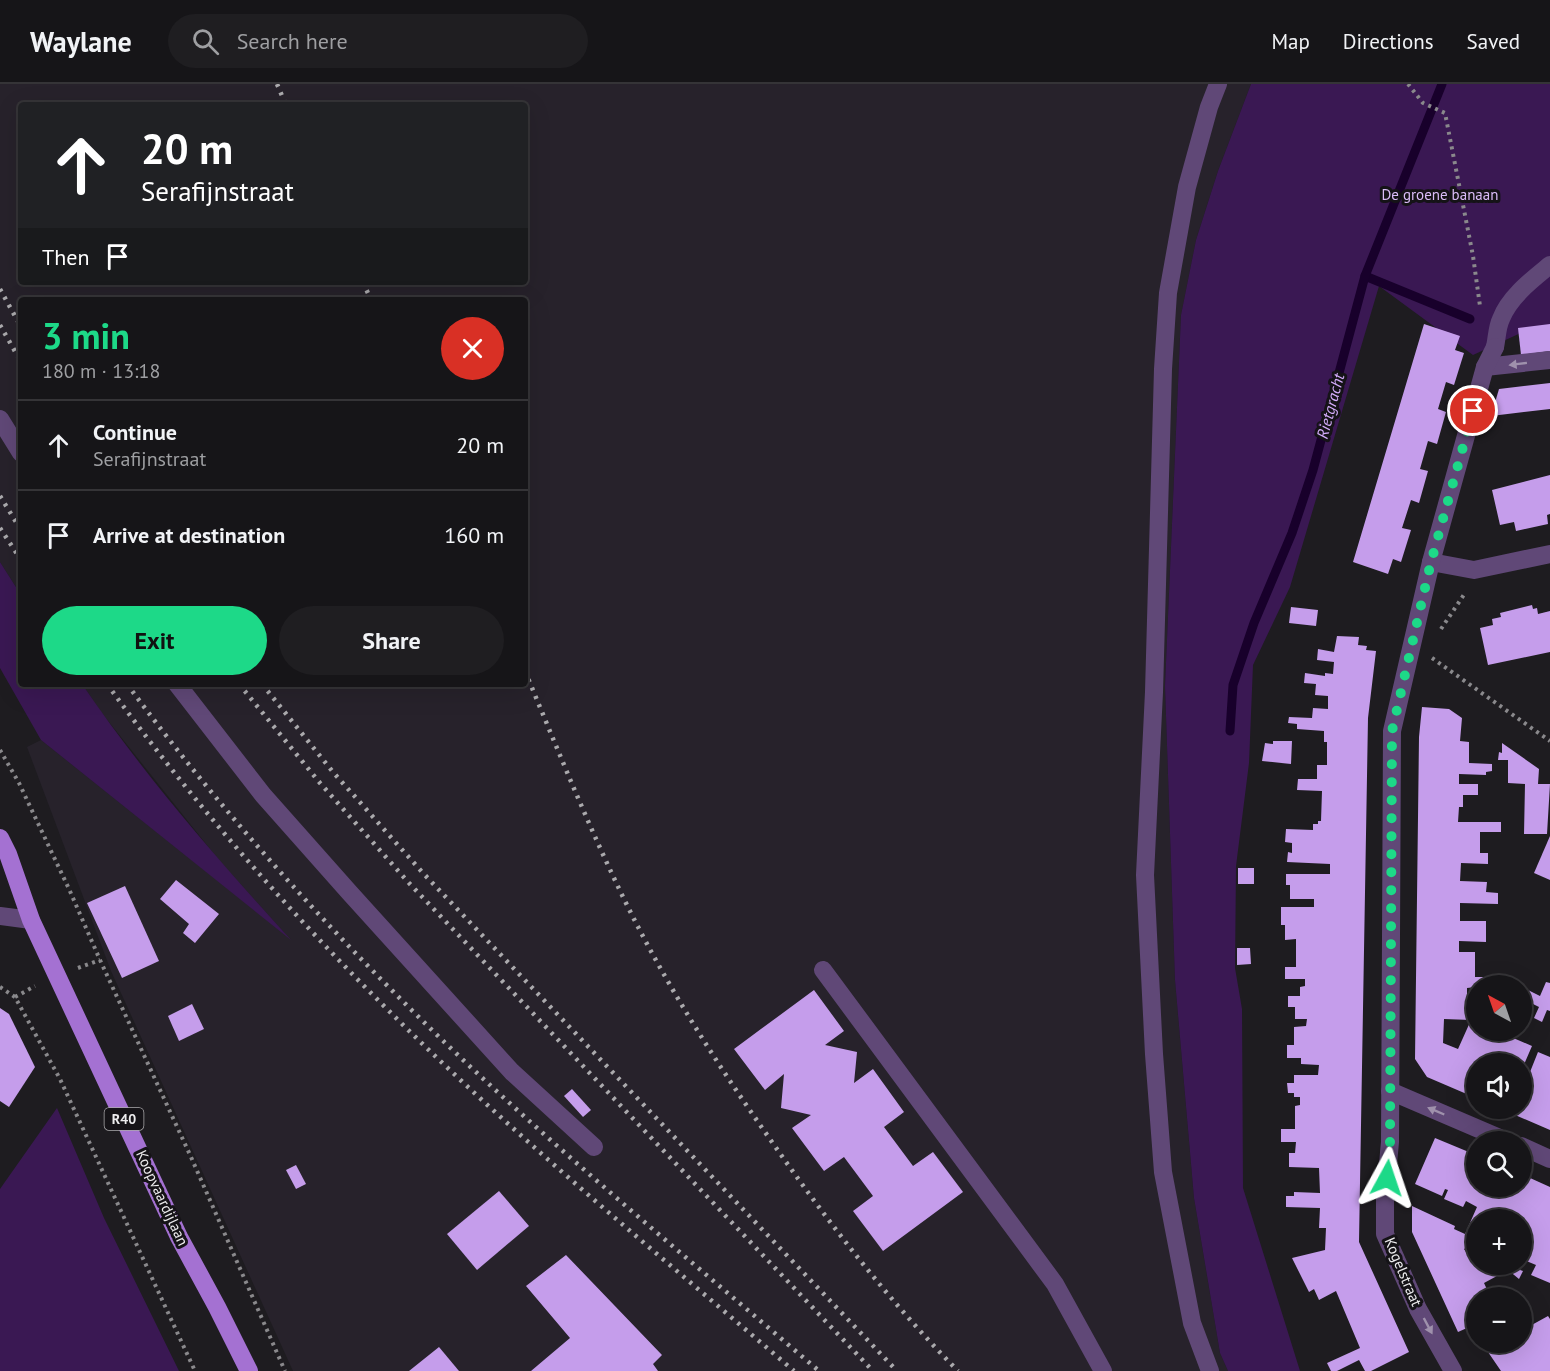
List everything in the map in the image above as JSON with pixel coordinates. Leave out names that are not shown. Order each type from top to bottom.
[{"type":"main road","name":"R40","points":[[0,838],[8,854],[31,920]]},
{"type":"main road","name":"Koopvaardijlaan","points":[[31,920],[179,1237],[218,1307],[249,1371]]},
{"type":"street","points":[[1210,1371],[1192,1323],[1163,1172],[1154,1054],[1145,875],[1154,692],[1163,369],[1168,293],[1187,188],[1209,107],[1218,84]]},
{"type":"street","name":"Kogelstraat","points":[[1454,1371],[1418,1309],[1385,1234],[1385,1196],[1390,1142],[1392,731],[1431,562],[1485,368],[1496,341],[1500,319],[1507,307],[1532,280],[1550,266]]},
{"type":"street","points":[[1485,368],[1550,360]]},
{"type":"street","points":[[0,419],[18,448]]},
{"type":"street","points":[[1431,562],[1474,570],[1550,554]]},
{"type":"street","points":[[179,687],[263,795],[349,892],[512,1072],[594,1147]]},
{"type":"street","points":[[0,916],[31,920]]},
{"type":"street","points":[[824,970],[1055,1284],[1103,1371]]},
{"type":"street","points":[[1390,1091],[1483,1131]]},
{"type":"street","points":[[1532,1151],[1550,1159]]},
{"type":"path","points":[[1408,84],[1423,103],[1445,113],[1473,256],[1481,313],[1496,341]]},
{"type":"path","points":[[1438,633],[1464,596],[1474,570]]},
{"type":"path","points":[[1412,644],[1550,741]]},
{"type":"path","points":[[0,750],[19,783],[69,889],[285,1371]]},
{"type":"path","points":[[0,987],[15,997],[60,1079],[195,1371]]},
{"type":"shaded area","points":[[0,84],[1251,84],[1218,171],[1196,240],[1181,315],[1165,686],[1175,980],[1194,1198],[1220,1353],[1228,1371],[293,1371],[111,971],[27,747],[41,740],[287,936],[218,859],[101,712],[84,687],[528,687],[528,297],[18,297],[18,590],[0,562]]},
{"type":"green space","name":"De groene banaan","points":[[1251,84],[1550,84],[1550,328],[1525,331],[1473,355],[1379,286],[1290,587],[1253,665],[1249,763],[1236,866],[1235,968],[1242,1009],[1243,1188],[1300,1371],[1228,1371],[1220,1353],[1194,1198],[1175,980],[1165,686],[1181,315],[1196,240],[1218,171]]},
{"type":"green space","points":[[0,562],[18,590],[18,687],[84,687],[130,751],[182,816],[291,940],[41,740],[0,668]]},
{"type":"green space","points":[[57,1108],[104,1218],[179,1371],[0,1371],[0,1189]]},
{"type":"building","points":[[1424,324],[1460,336],[1455,350],[1464,353],[1454,385],[1446,382],[1438,409],[1446,412],[1437,444],[1428,441],[1420,469],[1428,471],[1419,503],[1411,500],[1402,528],[1411,530],[1401,562],[1393,559],[1388,574],[1353,562]]},
{"type":"building","points":[[1550,324],[1550,351],[1521,355],[1518,328]]},
{"type":"building","points":[[1550,383],[1550,409],[1491,416],[1499,389]]},
{"type":"building","points":[[1550,475],[1548,524],[1516,531],[1514,522],[1500,525],[1492,490]]},
{"type":"building","points":[[1532,605],[1533,609],[1537,608],[1538,614],[1550,611],[1550,652],[1488,665],[1480,628],[1493,625],[1492,619],[1501,617],[1500,613]]},
{"type":"building","points":[[1291,607],[1318,610],[1316,626],[1289,623]]},
{"type":"building","points":[[1337,636],[1359,637],[1358,645],[1367,646],[1366,650],[1376,651],[1368,718],[1359,1242],[1409,1352],[1371,1371],[1365,1371],[1359,1360],[1337,1371],[1331,1371],[1327,1363],[1360,1348],[1336,1291],[1319,1300],[1314,1289],[1309,1292],[1292,1258],[1325,1250],[1326,1228],[1319,1228],[1320,1208],[1286,1207],[1286,1196],[1294,1196],[1294,1192],[1320,1193],[1319,1168],[1289,1167],[1289,1153],[1295,1153],[1296,1142],[1281,1142],[1281,1129],[1295,1129],[1295,1106],[1300,1105],[1300,1097],[1294,1097],[1294,1093],[1288,1093],[1287,1083],[1294,1083],[1294,1075],[1318,1075],[1319,1065],[1301,1064],[1301,1058],[1287,1058],[1287,1045],[1294,1045],[1294,1027],[1306,1026],[1307,1019],[1295,1019],[1295,1007],[1288,1007],[1288,996],[1300,996],[1300,987],[1305,986],[1305,979],[1285,979],[1285,967],[1296,967],[1296,939],[1285,940],[1285,925],[1281,925],[1281,907],[1314,907],[1314,899],[1290,899],[1290,885],[1286,885],[1286,874],[1330,874],[1330,864],[1287,862],[1288,852],[1292,853],[1292,843],[1285,842],[1286,829],[1313,830],[1313,824],[1321,821],[1322,791],[1297,790],[1298,779],[1317,779],[1317,765],[1327,765],[1327,742],[1324,742],[1324,731],[1297,729],[1297,724],[1288,723],[1289,717],[1312,718],[1313,708],[1328,709],[1328,696],[1315,695],[1316,684],[1304,683],[1305,673],[1325,676],[1325,673],[1333,674],[1334,662],[1317,660],[1318,649],[1334,652]]},
{"type":"building","points":[[1422,707],[1449,709],[1462,718],[1460,741],[1469,742],[1469,763],[1492,764],[1492,771],[1486,772],[1486,775],[1459,774],[1459,784],[1478,784],[1478,795],[1463,795],[1463,807],[1459,807],[1458,822],[1501,822],[1501,832],[1480,832],[1480,853],[1488,853],[1488,864],[1461,863],[1460,881],[1487,882],[1486,892],[1498,893],[1498,904],[1460,903],[1460,921],[1486,921],[1486,942],[1459,941],[1459,952],[1475,952],[1475,975],[1466,975],[1466,1020],[1444,1019],[1443,1043],[1458,1049],[1466,1031],[1466,1041],[1520,1041],[1532,1046],[1529,1053],[1466,1053],[1466,1094],[1427,1077],[1415,1059],[1419,737]]},
{"type":"building","points":[[1273,741],[1292,741],[1291,764],[1262,761],[1265,743],[1273,744]]},
{"type":"building","points":[[1502,743],[1539,769],[1538,784],[1550,784],[1547,834],[1524,834],[1525,784],[1508,783],[1508,760],[1498,760],[1499,752],[1502,753]]},
{"type":"building","points":[[1550,836],[1550,880],[1534,873]]},
{"type":"building","points":[[1238,868],[1254,868],[1254,884],[1238,884]]},
{"type":"building","points":[[176,880],[219,914],[195,943],[183,933],[189,924],[160,899]]},
{"type":"building","points":[[125,886],[159,961],[122,978],[87,903]]},
{"type":"building","points":[[1237,948],[1250,948],[1251,964],[1237,965]]},
{"type":"building","points":[[1546,982],[1550,983],[1550,1011],[1547,1010],[1542,1022],[1534,1018],[1539,1007],[1532,1004],[1532,992],[1540,996]]},
{"type":"building","points":[[814,990],[844,1031],[825,1045],[857,1052],[854,1083],[873,1069],[904,1112],[884,1127],[913,1166],[933,1152],[963,1192],[883,1251],[853,1211],[873,1196],[844,1157],[824,1171],[792,1128],[811,1115],[781,1108],[784,1074],[765,1090],[734,1049]]},
{"type":"building","points":[[192,1004],[204,1029],[179,1041],[168,1016]]},
{"type":"building","points":[[0,1008],[9,1014],[35,1067],[9,1107],[0,1101]]},
{"type":"building","points":[[1538,1052],[1550,1057],[1550,1130],[1524,1119],[1532,1119],[1532,1067]]},
{"type":"building","points":[[572,1089],[591,1110],[583,1117],[564,1096]]},
{"type":"building","points":[[1435,1138],[1466,1151],[1466,1197],[1532,1197],[1532,1179],[1550,1187],[1550,1283],[1531,1275],[1536,1265],[1532,1263],[1532,1209],[1476,1209],[1477,1207],[1466,1201],[1463,1207],[1444,1199],[1448,1190],[1445,1189],[1442,1196],[1415,1184]]},
{"type":"building","points":[[296,1165],[306,1184],[296,1189],[286,1170]]},
{"type":"building","points":[[499,1191],[529,1226],[477,1270],[447,1234]]},
{"type":"building","points":[[1412,1206],[1455,1226],[1454,1229],[1465,1234],[1466,1232],[1466,1248],[1464,1249],[1466,1275],[1499,1275],[1484,1283],[1486,1287],[1466,1287],[1466,1328],[1458,1332],[1412,1232]]},
{"type":"building","points":[[566,1255],[662,1355],[653,1364],[658,1371],[531,1371],[570,1338],[526,1286]]},
{"type":"building","points":[[1548,1316],[1550,1319],[1550,1371],[1501,1371],[1489,1353],[1532,1353],[1532,1325]]},
{"type":"building","points":[[439,1347],[459,1371],[409,1371]]},
{"type":"waterway","name":"Rietgracht","points":[[1230,731],[1233,685],[1254,623],[1292,533],[1313,470],[1365,276],[1442,84]]},
{"type":"waterway","points":[[1365,276],[1470,319]]},
{"type":"railway","points":[[277,84],[285,102]]},
{"type":"railway","points":[[364,285],[370,297]]},
{"type":"railway","points":[[0,289],[18,322]]},
{"type":"railway","points":[[0,325],[18,357]]},
{"type":"railway","points":[[0,496],[18,525]]},
{"type":"railway","points":[[0,528],[18,555]]},
{"type":"railway","points":[[528,678],[573,786],[639,930],[690,1019],[787,1164],[833,1226],[881,1286],[958,1371]]},
{"type":"railway","points":[[109,687],[172,770],[241,853],[313,933],[388,1010],[486,1104],[794,1371]]},
{"type":"railway","points":[[129,687],[198,776],[274,865],[394,993],[529,1121],[819,1371]]},
{"type":"railway","points":[[241,687],[320,783],[409,883],[873,1371]]},
{"type":"railway","points":[[264,687],[333,772],[422,872],[897,1371]]},
{"type":"route","points":[[1387,1178],[1390,1142],[1392,731],[1431,562],[1473,411]]}]
